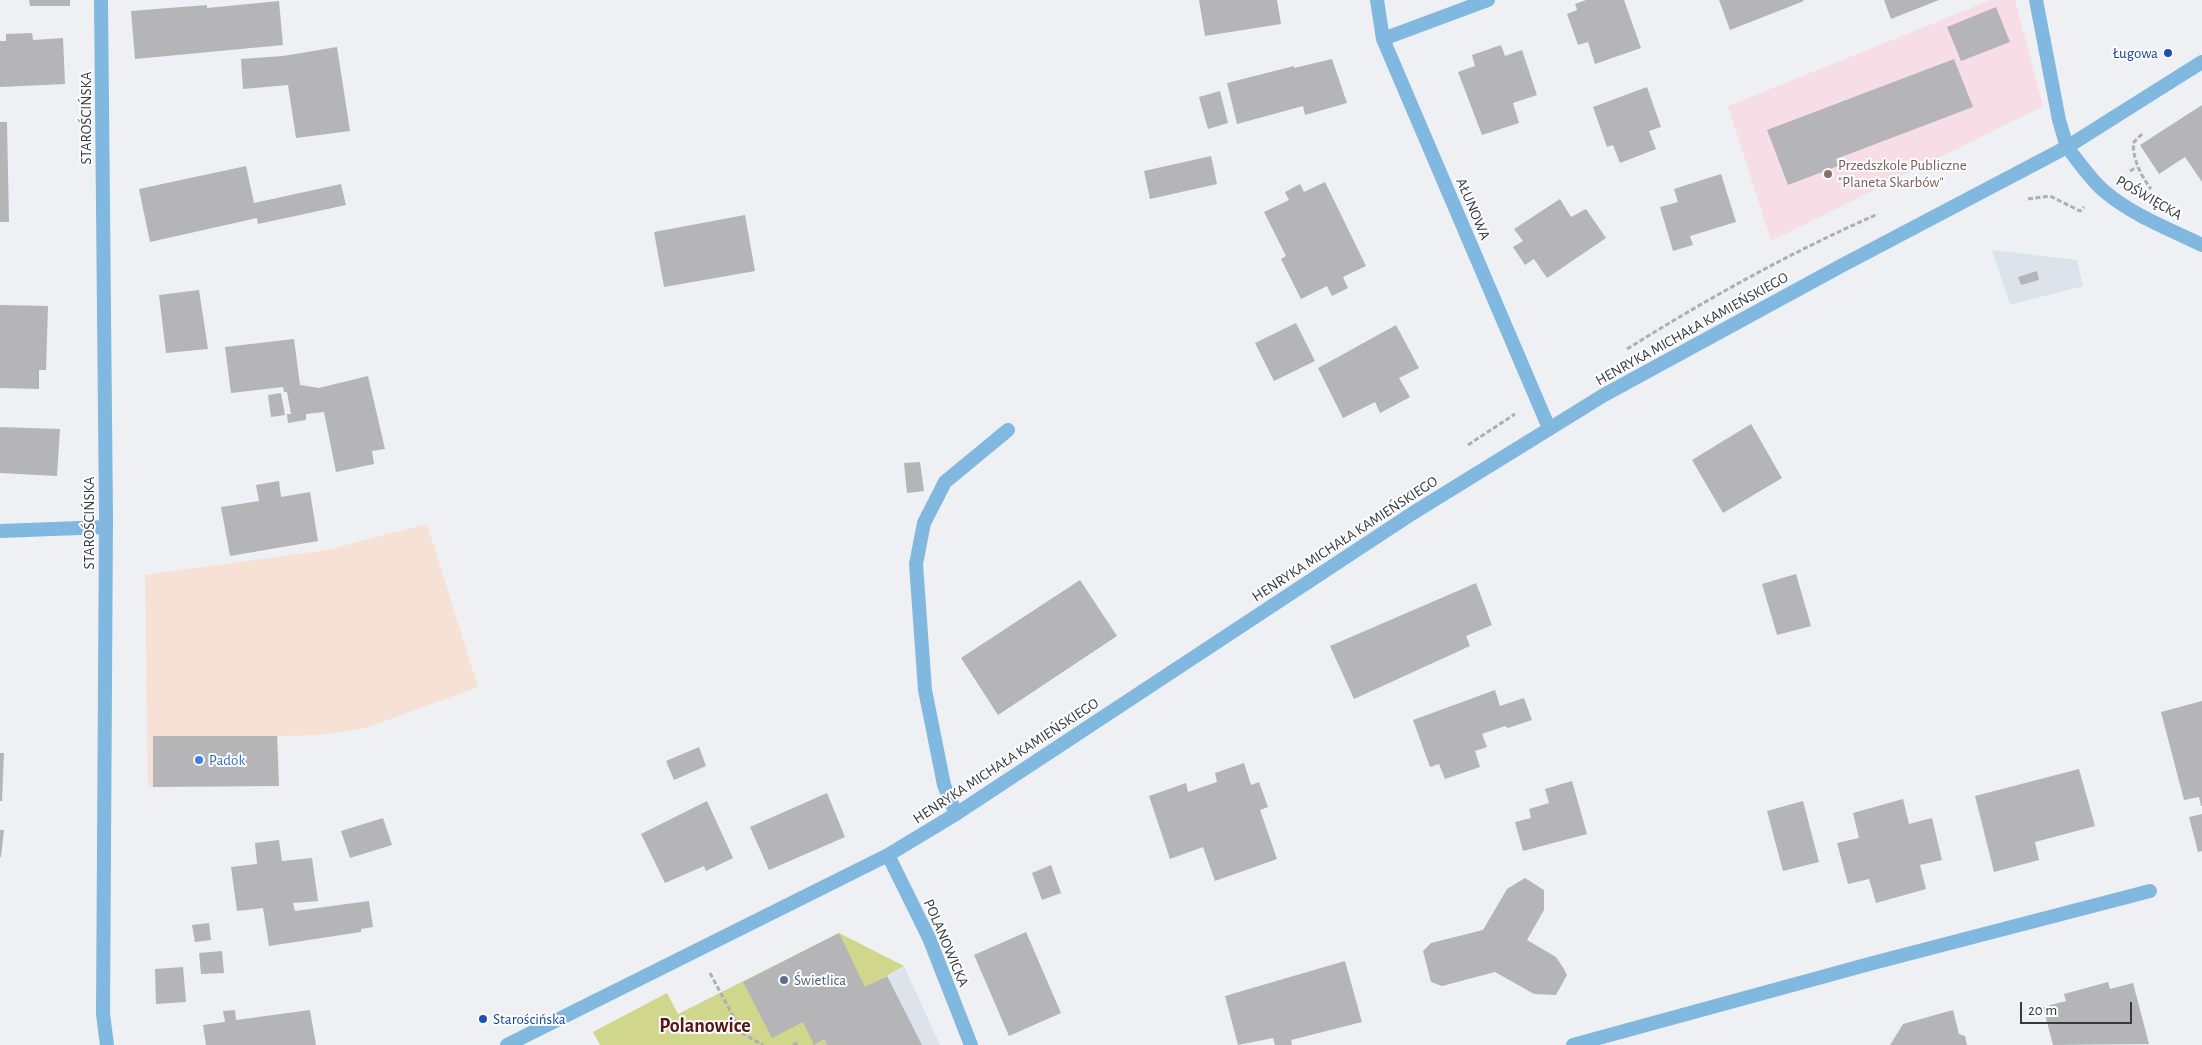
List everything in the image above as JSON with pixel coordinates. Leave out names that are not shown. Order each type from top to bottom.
[{"type":"street","name":"STAROŚCIŃSKA","points":[[102,0],[106,527],[103,1014],[107,1045]]},
{"type":"street","name":"AŁUNOWA","points":[[1377,0],[1383,39],[1549,428]]},
{"type":"street","points":[[1383,39],[1488,0]]},
{"type":"street","points":[[2036,0],[2060,120],[2068,147]]},
{"type":"street","name":"HENRYKA MICHAŁA KAMIEŃSKIEGO","points":[[507,1045],[888,855],[956,814],[1413,513],[1549,428],[1681,352],[2068,147],[2202,62]]},
{"type":"street","name":"POŚWIĘCKA","points":[[2068,147],[2094,181],[2112,197],[2136,213],[2202,245]]},
{"type":"street","points":[[956,814],[944,785],[925,690],[916,564],[924,523],[945,482],[1008,430]]},
{"type":"street","points":[[0,531],[106,527]]},
{"type":"street","name":"POLANOWICKA","points":[[888,855],[929,938],[970,1045]]},
{"type":"street","points":[[1573,1045],[1873,963],[2150,892]]},
{"type":"path","points":[[2130,171],[2137,167],[2133,143],[2148,129]]},
{"type":"path","points":[[2022,200],[2050,196],[2080,211]]},
{"type":"path","points":[[1620,354],[1687,312],[1776,263],[1866,219]]},
{"type":"path","points":[[710,973],[742,1033],[763,1045]]},
{"type":"path","points":[[793,1045],[800,1042]]},
{"type":"shaded area","name":"Przedszkole Publiczne \"Planeta Skarbów\"","points":[[1991,0],[2015,0],[2043,106],[1771,241],[1728,106]]},
{"type":"shaded area","points":[[1992,250],[2077,260],[2083,286],[2010,305]]},
{"type":"shaded area","points":[[427,524],[478,687],[365,728],[319,735],[278,736],[279,786],[148,787],[145,575],[327,550]]},
{"type":"shaded area","points":[[904,966],[940,1045],[827,1045],[812,1017]]},
{"type":"green space","points":[[839,933],[904,966],[812,1017],[827,1045],[600,1045],[593,1032],[667,993],[678,1014]]},
{"type":"building","points":[[29,0],[70,0],[70,6],[30,6]]},
{"type":"building","points":[[1199,0],[1277,0],[1281,24],[1205,36]]},
{"type":"building","points":[[1586,0],[1624,0],[1641,48],[1595,64],[1588,42],[1578,45],[1567,14],[1577,10],[1575,4]]},
{"type":"building","points":[[1719,0],[1803,0],[1804,1],[1730,30]]},
{"type":"building","points":[[1884,0],[1939,0],[1891,19]]},
{"type":"building","points":[[279,1],[283,45],[135,59],[131,11],[207,5],[207,8]]},
{"type":"building","points":[[1996,7],[2010,42],[1961,61],[1947,27]]},
{"type":"building","points":[[32,33],[33,40],[63,38],[65,84],[0,87],[0,41],[6,41],[6,34]]},
{"type":"building","points":[[1501,45],[1505,56],[1522,50],[1537,95],[1513,103],[1519,123],[1482,135],[1458,72],[1475,66],[1472,55]]},
{"type":"building","points":[[337,47],[350,131],[296,138],[288,85],[243,89],[241,59],[283,56]]},
{"type":"building","points":[[1332,59],[1347,103],[1305,115],[1303,106],[1237,124],[1227,83],[1294,66],[1294,68]]},
{"type":"building","points":[[1954,59],[1973,107],[1836,159],[1838,166],[1788,185],[1767,130]]},
{"type":"building","points":[[1647,87],[1661,127],[1649,131],[1656,149],[1620,163],[1613,145],[1607,147],[1593,107]]},
{"type":"building","points":[[1220,91],[1228,123],[1208,129],[1199,97]]},
{"type":"building","points":[[2202,105],[2202,182],[2185,157],[2159,174],[2140,145]]},
{"type":"building","points":[[0,122],[7,122],[9,222],[0,222]]},
{"type":"building","points":[[1211,156],[1217,184],[1150,199],[1144,171]]},
{"type":"building","points":[[246,166],[254,203],[341,184],[346,205],[258,224],[257,218],[150,242],[139,189]]},
{"type":"building","points":[[1721,174],[1736,222],[1690,236],[1693,245],[1673,251],[1660,207],[1678,202],[1674,189]]},
{"type":"building","points":[[1325,182],[1366,266],[1343,277],[1348,288],[1332,296],[1327,286],[1301,299],[1281,259],[1286,256],[1264,212],[1289,200],[1285,192],[1300,184],[1304,192]]},
{"type":"building","points":[[1560,199],[1571,217],[1586,209],[1606,238],[1547,278],[1534,259],[1525,265],[1513,247],[1523,241],[1514,229]]},
{"type":"building","points":[[745,215],[755,271],[664,287],[654,232]]},
{"type":"building","points":[[2037,271],[2039,280],[2021,285],[2018,277]]},
{"type":"building","points":[[199,290],[208,349],[166,353],[159,295]]},
{"type":"building","points":[[0,305],[48,306],[46,370],[39,370],[39,389],[0,388]]},
{"type":"building","points":[[1296,323],[1315,361],[1274,381],[1255,343]]},
{"type":"building","points":[[1396,325],[1419,368],[1399,378],[1410,397],[1380,413],[1375,402],[1343,418],[1318,368]]},
{"type":"building","points":[[294,339],[300,385],[319,388],[368,376],[385,449],[372,451],[374,464],[336,472],[324,412],[306,414],[306,420],[288,423],[287,414],[291,414],[287,392],[284,392],[283,387],[231,393],[225,347]]},
{"type":"building","points":[[281,393],[285,415],[271,417],[268,395]]},
{"type":"building","points":[[1751,424],[1782,478],[1723,513],[1692,460]]},
{"type":"building","points":[[0,427],[60,429],[57,476],[0,473]]},
{"type":"building","points":[[920,462],[924,491],[907,493],[904,463]]},
{"type":"building","points":[[279,481],[281,497],[310,492],[318,541],[230,556],[221,507],[259,501],[256,485]]},
{"type":"building","points":[[1796,574],[1811,626],[1777,635],[1762,584]]},
{"type":"building","points":[[1080,580],[1117,636],[998,715],[961,658]]},
{"type":"building","points":[[1476,583],[1492,625],[1466,636],[1470,646],[1354,699],[1330,646]]},
{"type":"building","points":[[1495,690],[1500,706],[1524,698],[1532,720],[1508,728],[1505,726],[1482,734],[1487,747],[1475,751],[1480,767],[1445,779],[1439,764],[1430,767],[1413,720]]},
{"type":"building","points":[[2202,701],[2201,806],[2199,797],[2184,800],[2161,712]]},
{"type":"building","points":[[153,736],[277,736],[279,786],[153,787]]},
{"type":"building","points":[[699,747],[706,766],[674,780],[666,761]]},
{"type":"building","points":[[0,753],[4,753],[2,801],[0,801]]},
{"type":"building","points":[[1244,763],[1251,785],[1259,782],[1268,807],[1260,810],[1277,859],[1215,881],[1203,847],[1170,859],[1149,796],[1186,783],[1188,792],[1217,782],[1215,773]]},
{"type":"building","points":[[2079,769],[2095,826],[2035,842],[2039,860],[1994,872],[1975,796]]},
{"type":"building","points":[[1572,781],[1587,834],[1523,851],[1515,822],[1531,818],[1529,809],[1549,803],[1545,789]]},
{"type":"building","points":[[827,793],[845,837],[769,870],[750,827]]},
{"type":"building","points":[[1903,799],[1909,824],[1932,818],[1942,860],[1920,865],[1926,889],[1876,903],[1869,879],[1848,884],[1837,843],[1859,838],[1853,813]]},
{"type":"building","points":[[707,801],[733,858],[706,871],[704,866],[665,883],[641,834]]},
{"type":"building","points":[[1803,801],[1819,862],[1783,871],[1767,811]]},
{"type":"building","points":[[2202,814],[2202,851],[2198,852],[2189,817]]},
{"type":"building","points":[[383,818],[392,845],[350,858],[341,831]]},
{"type":"building","points":[[0,830],[4,830],[1,857],[0,857]]},
{"type":"building","points":[[279,840],[282,861],[312,858],[318,901],[293,903],[295,911],[369,901],[373,927],[361,929],[361,932],[269,946],[263,908],[237,911],[231,867],[257,864],[255,843]]},
{"type":"building","points":[[1051,865],[1061,893],[1042,900],[1032,873]]},
{"type":"building","points":[[1525,878],[1544,890],[1544,910],[1527,940],[1556,957],[1567,975],[1556,995],[1534,994],[1495,972],[1442,986],[1431,982],[1423,951],[1431,943],[1483,930],[1507,889]]},
{"type":"building","points":[[209,923],[211,940],[195,942],[192,925]]},
{"type":"building","points":[[1026,932],[1061,1013],[1009,1036],[974,955]]},
{"type":"building","points":[[839,933],[865,987],[887,976],[922,1045],[827,1045],[824,1039],[814,1045],[803,1022],[772,1038],[743,982]]},
{"type":"building","points":[[222,951],[224,973],[201,974],[199,953]]},
{"type":"building","points":[[1345,961],[1362,1022],[1291,1040],[1292,1045],[1275,1045],[1273,1038],[1238,1045],[1225,996]]},
{"type":"building","points":[[183,967],[186,1002],[156,1004],[155,969]]},
{"type":"building","points":[[2108,982],[2110,989],[2133,983],[2149,1044],[2053,1045],[2043,1007],[2066,1001],[2064,994]]},
{"type":"building","points":[[235,1010],[236,1020],[310,1010],[316,1045],[206,1045],[203,1025],[225,1022],[223,1011]]},
{"type":"building","points":[[1953,1010],[1959,1034],[1965,1036],[1967,1045],[1890,1045],[1903,1024]]},
{"type":"place","name":"Ługowa","points":[[2168,53]]},
{"type":"place","name":"Przedszkole Publiczne \"Planeta Skarbów\"","points":[[1828,174]]},
{"type":"place","name":"Padok","points":[[199,760]]},
{"type":"place","name":"Świetlica","points":[[784,980]]},
{"type":"place","name":"Starościńska","points":[[483,1019]]},
{"type":"district","name":"Polanowice","points":[[705,1026]]}]
